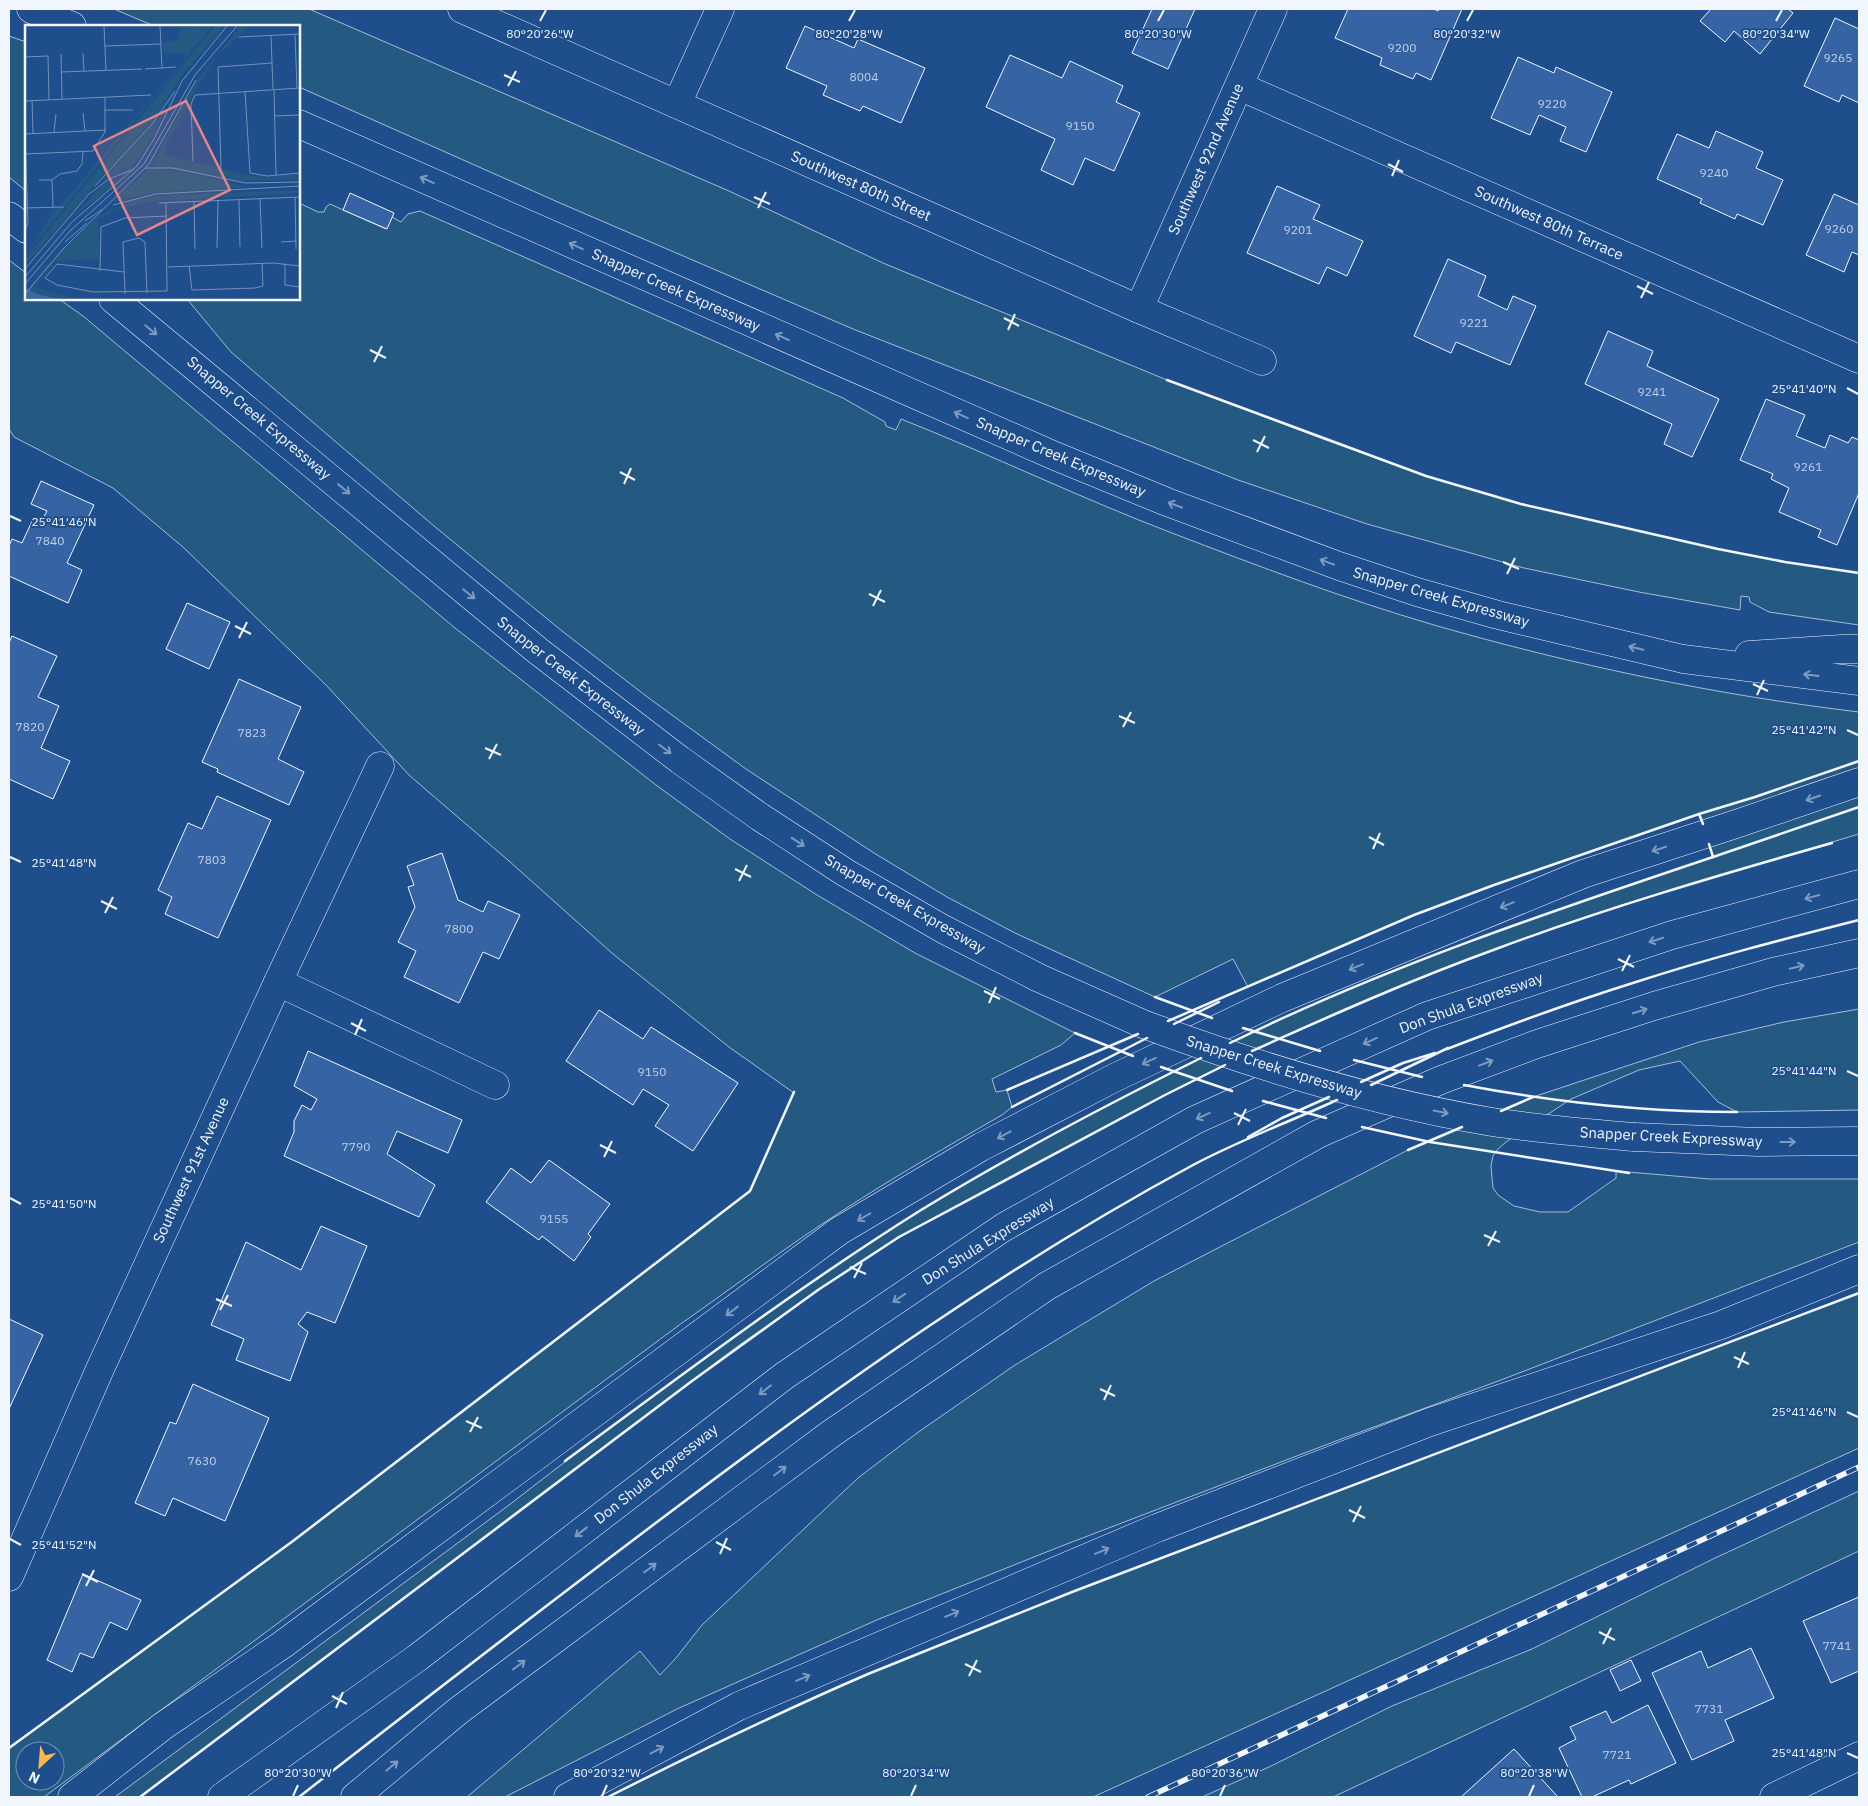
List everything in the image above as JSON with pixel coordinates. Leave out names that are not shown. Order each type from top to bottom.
[{"type":"main road","points":[[31,9],[70,25]]},
{"type":"main road","name":"Southwest 80th Street","points":[[462,9],[1139,309],[1262,361]]},
{"type":"main road","points":[[677,104],[720,9]]},
{"type":"main road","name":"Southwest 92nd Avenue","points":[[1139,309],[1273,9]]},
{"type":"main road","name":"Southwest 80th Terrace","points":[[1239,86],[1859,359]]},
{"type":"main road","name":"Snapper Creek Expressway","points":[[300,124],[1037,448],[1225,524],[1339,566],[1417,592],[1507,617],[1683,659],[1859,681]]},
{"type":"main road","points":[[9,216],[25,228]]},
{"type":"main road","name":"Snapper Creek Expressway","points":[[114,300],[538,651],[680,760],[752,811],[846,873],[943,929],[1038,978],[1143,1024],[1275,1070],[1352,1093],[1492,1122],[1634,1137],[1758,1142],[1859,1141]]},
{"type":"main road","points":[[1683,659],[1859,649]]},
{"type":"main road","name":"Southwest 91st Avenue","points":[[9,1578],[100,1369],[278,982],[380,766]]},
{"type":"main road","points":[[72,1797],[163,1726],[282,1646],[839,1231],[981,1147],[1114,1078],[1282,998],[1583,874],[1859,782]]},
{"type":"main road","name":"Don Shula Expressway","points":[[222,1797],[417,1658],[784,1376],[1004,1227],[1195,1120],[1427,1016],[1672,935],[1859,884]]},
{"type":"main road","points":[[354,1797],[458,1711],[824,1438],[1047,1286],[1318,1134],[1441,1080],[1537,1044],[1654,1006],[1773,972],[1859,953]]},
{"type":"main road","points":[[278,982],[495,1085]]},
{"type":"main road","points":[[568,1797],[739,1706],[1157,1528],[1430,1422],[1721,1325],[1859,1269]]},
{"type":"main road","points":[[1774,1797],[1859,1756]]},
{"type":"shaded area","points":[[114,9],[309,9],[729,191],[883,263],[1167,380],[1323,439],[1426,476],[1521,504],[1718,549],[1785,562],[1859,573],[1859,625],[1769,612],[1750,602],[1749,597],[1741,596],[1740,610],[1639,592],[1524,568],[1367,524],[1238,480],[853,329],[560,203],[300,87],[300,25],[152,25]]},
{"type":"shaded area","points":[[9,36],[25,42],[25,190],[9,177]]},
{"type":"shaded area","points":[[300,203],[318,212],[324,212],[330,204],[386,229],[392,217],[401,222],[408,214],[420,211],[843,398],[885,422],[886,426],[896,430],[901,419],[1138,520],[1335,593],[1486,640],[1592,666],[1698,688],[1859,712],[1859,834],[1625,904],[1555,927],[1420,978],[1252,1051],[1165,1095],[899,1237],[818,1290],[738,1346],[140,1797],[115,1797],[705,1358],[858,1252],[954,1190],[1154,1081],[1317,1003],[1415,962],[1563,908],[1713,857],[1699,814],[1494,885],[1414,915],[1248,987],[1233,959],[1155,997],[1015,933],[947,897],[874,853],[746,769],[646,696],[562,631],[434,526],[231,352],[188,300],[300,300]]},
{"type":"shaded area","points":[[9,260],[25,272],[25,300],[60,300],[83,316],[455,628],[656,785],[730,839],[817,895],[915,953],[1075,1033],[1061,1045],[992,1079],[996,1092],[1007,1090],[1012,1107],[1002,1115],[862,1198],[761,1266],[65,1781],[65,1741],[19,1741],[293,1541],[750,1191],[794,1093],[729,1047],[613,954],[410,776],[326,685],[184,548],[113,488],[14,437],[9,429]]},
{"type":"shaded area","points":[[1859,1009],[1859,1110],[1737,1112],[1718,1102],[1680,1061],[1639,1070],[1571,1099],[1506,1142],[1493,1156],[1491,1166],[1493,1188],[1498,1195],[1514,1206],[1540,1212],[1568,1212],[1616,1178],[1616,1171],[1710,1179],[1859,1179],[1859,1242],[1059,1547],[879,1619],[677,1709],[505,1797],[467,1797],[640,1651],[660,1675],[702,1625],[858,1478],[917,1433],[1015,1365],[1154,1281],[1408,1150],[1533,1097],[1699,1042],[1784,1022]]},
{"type":"shaded area","points":[[1859,1293],[1859,1448],[1093,1797],[608,1797],[802,1703],[944,1643],[1072,1592]]},
{"type":"shaded area","points":[[1859,1491],[1859,1551],[1333,1797],[1202,1797],[1269,1767],[1392,1706],[1532,1649],[1713,1559]]},
{"type":"shaded area","points":[[15,1744],[15,1791],[52,1791],[44,1797],[9,1797],[9,1748]]},
{"type":"building","points":[[1152,9],[1195,9],[1168,69],[1132,53]]},
{"type":"building","points":[[1348,9],[1434,9],[1438,11],[1439,9],[1462,9],[1431,80],[1416,73],[1413,79],[1380,65],[1382,58],[1335,38]]},
{"type":"building","points":[[1711,9],[1788,9],[1793,13],[1760,54],[1734,31],[1725,42],[1700,21]]},
{"type":"building","points":[[1835,18],[1859,29],[1859,103],[1842,95],[1839,102],[1804,86]]},
{"type":"building","points":[[805,26],[854,48],[858,39],[925,68],[901,123],[863,106],[860,111],[823,95],[827,86],[786,68]]},
{"type":"building","points":[[1010,55],[1062,78],[1070,61],[1123,86],[1116,102],[1140,113],[1114,171],[1085,158],[1073,185],[1041,170],[1055,139],[986,107]]},
{"type":"building","points":[[1518,57],[1554,73],[1556,67],[1612,92],[1586,152],[1560,141],[1566,127],[1539,115],[1530,135],[1491,118]]},
{"type":"building","points":[[1716,131],[1763,152],[1756,168],[1783,180],[1763,225],[1737,214],[1735,219],[1700,203],[1702,199],[1657,179],[1677,134],[1709,148]]},
{"type":"building","points":[[1277,186],[1320,205],[1313,219],[1363,241],[1347,276],[1327,267],[1319,284],[1247,253]]},
{"type":"building","points":[[350,193],[394,213],[387,229],[343,210]]},
{"type":"building","points":[[1834,194],[1859,205],[1859,255],[1852,252],[1844,272],[1806,255]]},
{"type":"building","points":[[1448,259],[1486,276],[1478,296],[1507,310],[1513,296],[1536,306],[1510,365],[1456,342],[1451,353],[1414,336]]},
{"type":"building","points":[[1608,331],[1653,351],[1647,366],[1719,399],[1692,457],[1664,444],[1672,424],[1585,384]]},
{"type":"building","points":[[1766,399],[1805,415],[1796,436],[1825,448],[1830,435],[1848,443],[1852,437],[1859,440],[1859,493],[1837,545],[1818,537],[1821,530],[1779,512],[1789,488],[1771,479],[1773,474],[1740,460]]},
{"type":"building","points":[[41,481],[94,505],[67,563],[82,570],[68,603],[9,576],[9,546],[12,539],[22,543],[33,519],[41,522],[47,511],[31,504]]},
{"type":"building","points":[[187,603],[230,622],[209,669],[166,649]]},
{"type":"building","points":[[12,636],[57,656],[38,697],[59,706],[41,748],[70,761],[53,799],[9,779],[9,643]]},
{"type":"building","points":[[239,679],[301,707],[278,759],[304,772],[289,805],[217,772],[218,769],[202,762]]},
{"type":"building","points":[[217,796],[271,820],[218,938],[165,914],[172,897],[158,890],[188,823],[202,829]]},
{"type":"building","points":[[442,853],[458,900],[483,912],[488,901],[520,915],[499,959],[483,952],[459,1003],[404,977],[416,951],[398,942],[415,907],[408,887],[414,885],[407,866]]},
{"type":"building","points":[[599,1010],[643,1039],[651,1027],[738,1083],[693,1151],[655,1126],[669,1105],[643,1089],[633,1105],[566,1061]]},
{"type":"building","points":[[308,1051],[462,1120],[448,1153],[397,1131],[387,1154],[435,1185],[419,1217],[284,1156],[294,1132],[294,1121],[302,1105],[311,1110],[317,1099],[294,1086]]},
{"type":"building","points":[[549,1160],[610,1204],[588,1234],[591,1237],[574,1261],[542,1236],[539,1240],[486,1202],[511,1168],[531,1183]]},
{"type":"building","points":[[321,1226],[367,1246],[335,1323],[307,1312],[298,1324],[308,1332],[290,1381],[236,1360],[244,1339],[211,1325],[246,1242],[301,1270]]},
{"type":"building","points":[[9,1319],[43,1335],[9,1409]]},
{"type":"building","points":[[193,1384],[269,1418],[225,1521],[173,1498],[165,1516],[135,1503],[170,1422],[176,1424]]},
{"type":"building","points":[[83,1574],[141,1600],[127,1630],[110,1622],[93,1658],[80,1653],[72,1672],[47,1660]]},
{"type":"building","points":[[1859,1597],[1859,1671],[1831,1683],[1803,1621]]},
{"type":"building","points":[[1751,1648],[1774,1698],[1725,1720],[1734,1741],[1692,1760],[1652,1673],[1701,1651],[1708,1668]]},
{"type":"building","points":[[1631,1660],[1641,1681],[1620,1691],[1610,1670]]},
{"type":"building","points":[[1648,1705],[1676,1763],[1631,1784],[1629,1780],[1592,1797],[1582,1797],[1559,1748],[1576,1739],[1570,1727],[1606,1711],[1612,1723]]},
{"type":"building","points":[[1514,1749],[1558,1797],[1461,1797]]},
{"type":"railway","points":[[1148,1797],[1859,1467]]},
{"type":"wall","points":[[1167,380],[1426,476],[1521,504],[1718,549],[1785,562],[1859,573]]},
{"type":"wall","points":[[1699,814],[1859,761]]},
{"type":"wall","points":[[1713,857],[1859,807]]},
{"type":"wall","points":[[1168,1021],[1414,915],[1494,885],[1699,814],[1703,824]]},
{"type":"wall","points":[[1252,1051],[1403,985],[1537,934],[1747,867],[1832,843]]},
{"type":"wall","points":[[1230,1043],[1289,1015],[1408,965],[1529,920],[1713,857],[1709,844]]},
{"type":"wall","points":[[1447,1049],[1564,1006],[1664,973],[1859,920]]},
{"type":"wall","points":[[1155,997],[1212,1018]]},
{"type":"wall","points":[[1174,1024],[1219,1002]]},
{"type":"wall","points":[[1243,1028],[1320,1051]]},
{"type":"wall","points":[[1075,1033],[1133,1056]]},
{"type":"wall","points":[[1007,1090],[1138,1034]]},
{"type":"wall","points":[[1012,1107],[1147,1038]]},
{"type":"wall","points":[[1371,1085],[1448,1048]]},
{"type":"wall","points":[[1361,1082],[1403,1063],[1435,1053]]},
{"type":"wall","points":[[565,1461],[697,1364],[875,1239],[989,1170],[1059,1131],[1201,1058]]},
{"type":"wall","points":[[1354,1060],[1422,1077]]},
{"type":"wall","points":[[140,1797],[692,1381],[818,1290],[899,1237],[1225,1065]]},
{"type":"wall","points":[[1161,1067],[1232,1091]]},
{"type":"wall","points":[[1464,1085],[1600,1105],[1703,1112],[1737,1112]]},
{"type":"wall","points":[[9,1748],[293,1541],[750,1191],[794,1092]]},
{"type":"wall","points":[[1248,1137],[1282,1118],[1329,1097]]},
{"type":"wall","points":[[1501,1111],[1533,1097]]},
{"type":"wall","points":[[299,1797],[669,1513],[795,1420],[924,1329],[1124,1203],[1211,1156],[1337,1100]]},
{"type":"wall","points":[[1263,1101],[1326,1118]]},
{"type":"wall","points":[[1362,1127],[1430,1142],[1629,1173]]},
{"type":"wall","points":[[1408,1150],[1462,1127]]},
{"type":"wall","points":[[608,1797],[802,1703],[944,1643],[1072,1592],[1859,1293]]}]
